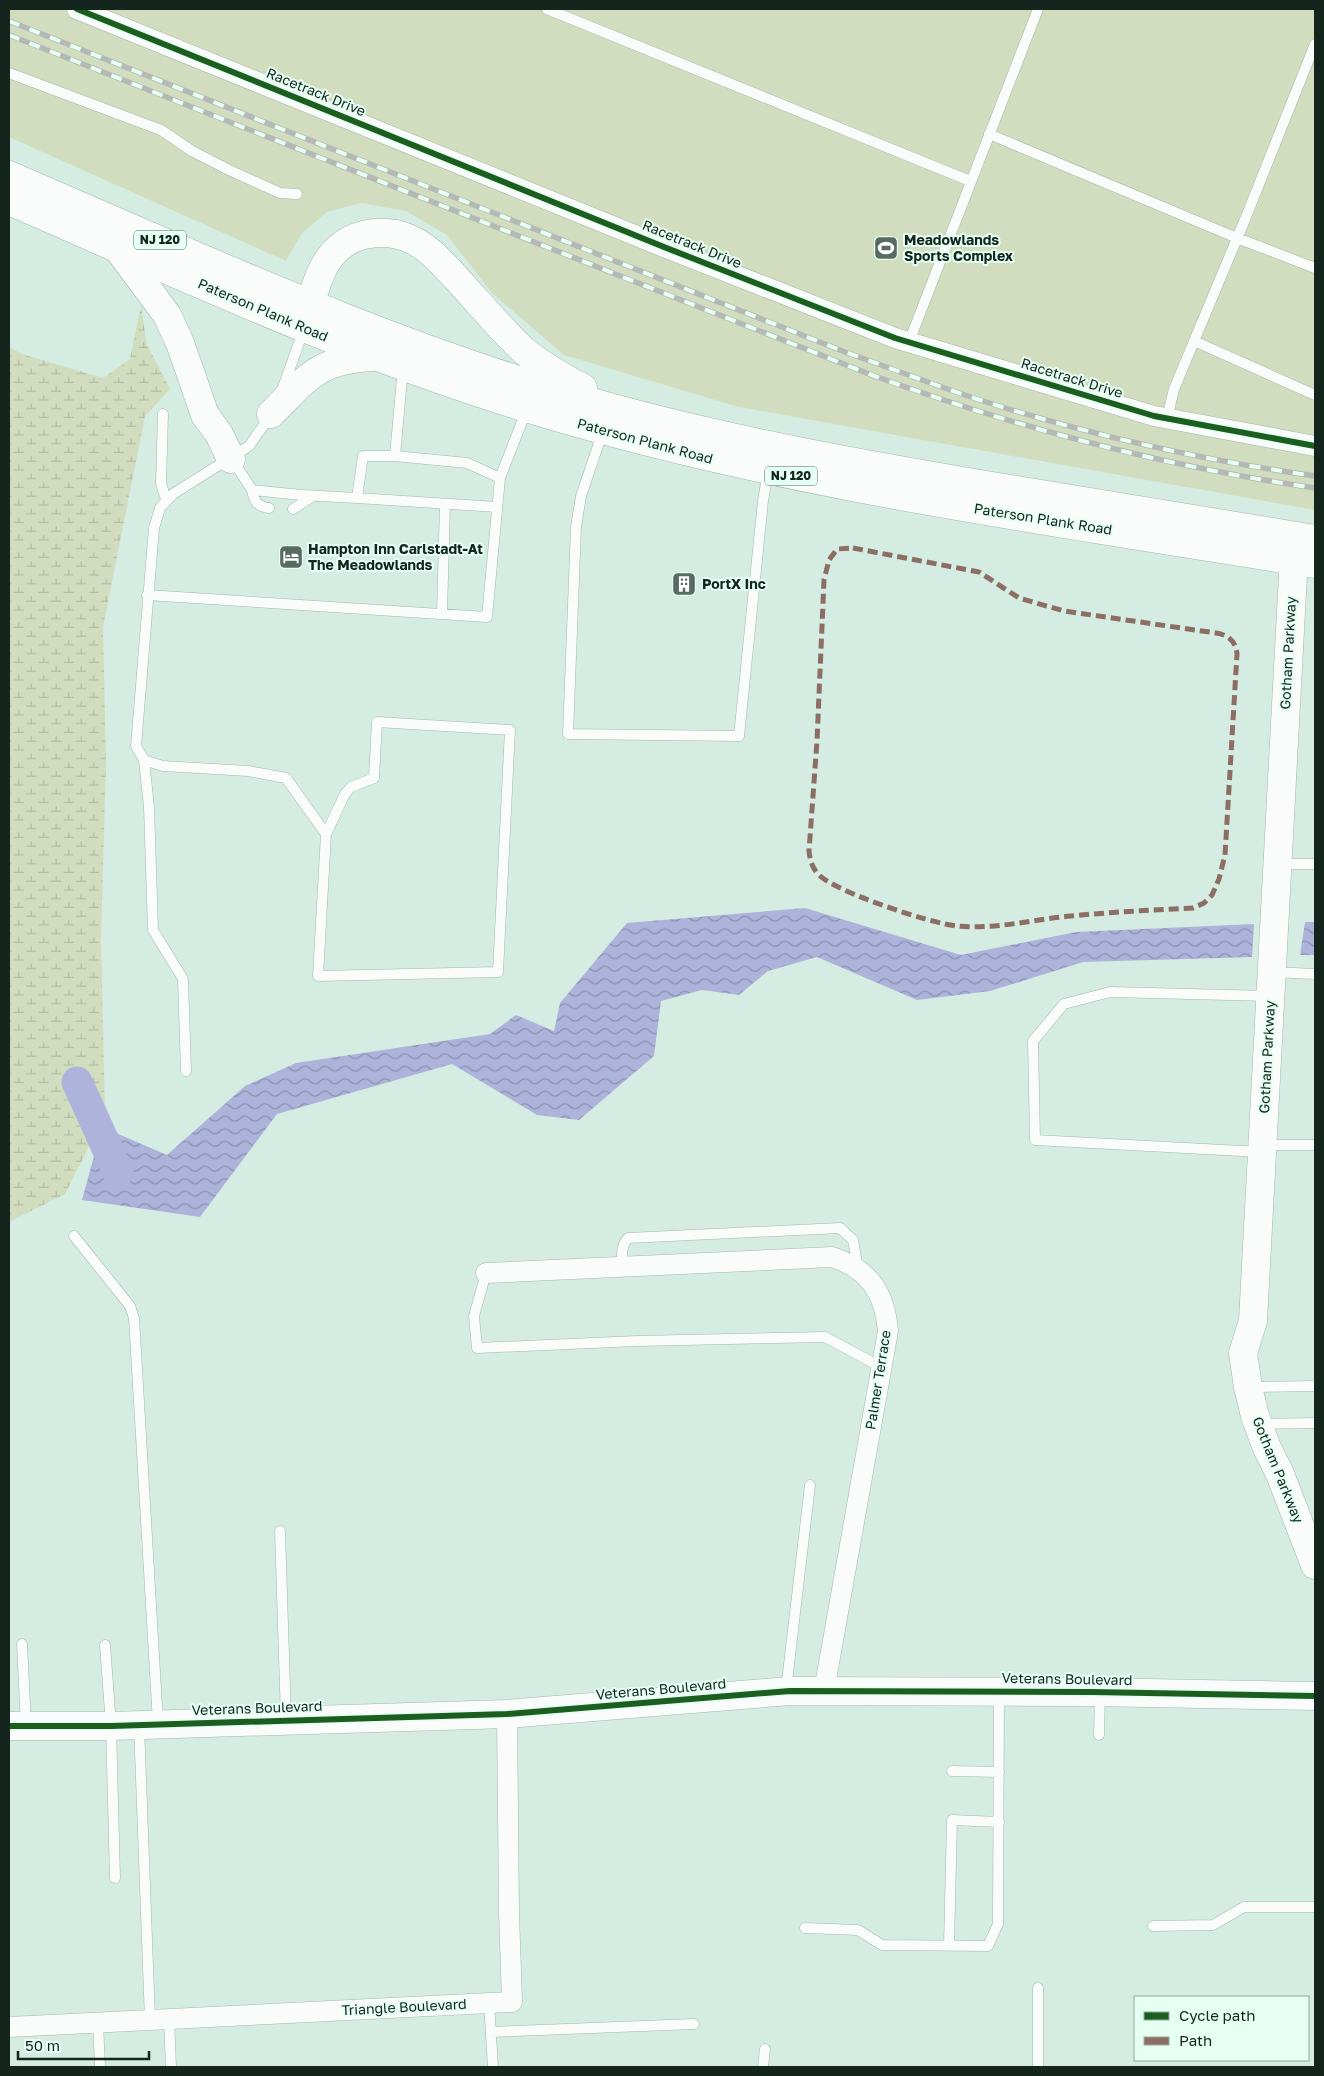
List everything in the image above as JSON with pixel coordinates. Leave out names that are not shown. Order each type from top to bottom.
[{"type":"main road","name":"NJ 120","points":[[9,175],[308,316]]},
{"type":"main road","name":"Paterson Plank Road","points":[[9,201],[118,248],[308,316],[459,360],[565,395],[628,412],[744,441],[1305,550]]},
{"type":"main road","points":[[308,316],[315,286],[326,262],[344,243],[356,237],[382,233],[407,237],[418,243],[440,261],[510,337],[536,360],[564,378],[628,412]]},
{"type":"main road","points":[[118,248],[167,315],[180,343],[205,415],[219,434],[231,458]]},
{"type":"main road","name":"Paterson Plank Road","points":[[308,316],[377,356],[527,408],[603,430],[768,471],[887,493],[1305,550]]},
{"type":"main road","points":[[271,414],[305,380],[323,367],[348,358],[377,356]]},
{"type":"main road","name":"Gotham Parkway","points":[[1305,550],[1277,864],[1253,1321],[1244,1353],[1248,1387],[1258,1424],[1280,1474],[1315,1565]]},
{"type":"main road","name":"Veterans Boulevard","points":[[17,1726],[111,1726],[507,1714],[786,1691],[999,1691],[1315,1696]]},
{"type":"street","name":"Racetrack Drive","points":[[77,9],[664,247],[908,342],[1167,418],[1315,446]]},
{"type":"street","name":"Palmer Terrace","points":[[486,1273],[832,1257],[858,1269],[870,1280],[881,1296],[886,1312],[888,1331],[824,1691]]},
{"type":"street","name":"Triangle Boulevard","points":[[9,2027],[512,2002],[507,1714]]},
{"type":"lane","points":[[547,9],[970,181]]},
{"type":"lane","points":[[908,342],[1038,9]]},
{"type":"lane","points":[[1167,418],[1174,389],[1315,44]]},
{"type":"lane","points":[[9,73],[162,130],[192,151],[230,170],[280,193],[297,194]]},
{"type":"lane","points":[[989,134],[1237,238],[1315,268]]},
{"type":"lane","points":[[186,1071],[183,979],[153,930],[149,807],[144,760],[136,746],[147,595],[156,516],[166,500],[249,446],[271,414],[287,380],[308,316]]},
{"type":"lane","points":[[1194,341],[1315,394]]},
{"type":"lane","points":[[395,456],[403,366]]},
{"type":"lane","points":[[147,595],[487,617],[500,478],[527,408]]},
{"type":"lane","points":[[163,414],[161,483],[166,500]]},
{"type":"lane","points":[[603,430],[581,496],[576,527],[568,734],[740,736],[763,501],[768,471]]},
{"type":"lane","points":[[357,498],[362,456],[395,456],[467,463],[500,478]]},
{"type":"lane","points":[[231,458],[252,490],[254,501],[261,507],[268,508]]},
{"type":"lane","points":[[252,490],[313,496],[497,507]]},
{"type":"lane","points":[[293,509],[313,496]]},
{"type":"lane","points":[[442,614],[446,504]]},
{"type":"lane","points":[[144,760],[163,766],[248,771],[286,778],[326,834],[318,976],[498,972],[510,730],[376,722],[374,778],[351,787],[345,794],[326,834]]},
{"type":"lane","points":[[1277,864],[1315,864]]},
{"type":"lane","points":[[1315,974],[1271,984],[1110,992],[1064,1004],[1033,1041],[1035,1140],[1262,1148],[1315,1145]]},
{"type":"lane","points":[[623,1267],[621,1253],[624,1243],[628,1238],[840,1228],[853,1240],[858,1269]]},
{"type":"lane","points":[[74,1236],[130,1306],[134,1318],[159,2020],[170,2067]]},
{"type":"lane","points":[[486,1273],[474,1316],[477,1348],[637,1341],[825,1337],[881,1366]]},
{"type":"lane","points":[[1248,1387],[1315,1386]]},
{"type":"lane","points":[[1258,1424],[1315,1423]]},
{"type":"lane","points":[[786,1691],[810,1485]]},
{"type":"lane","points":[[280,1530],[286,1720]]},
{"type":"lane","points":[[17,1726],[22,1644]]},
{"type":"lane","points":[[105,1646],[111,1726],[115,1878]]},
{"type":"lane","points":[[805,1928],[858,1930],[882,1945],[988,1946],[998,1924],[999,1691]]},
{"type":"lane","points":[[1099,1735],[1100,1692]]},
{"type":"lane","points":[[952,1771],[999,1772]]},
{"type":"lane","points":[[949,1945],[952,1820],[998,1822]]},
{"type":"lane","points":[[1153,1926],[1213,1925],[1244,1907],[1315,1907]]},
{"type":"lane","points":[[1038,1988],[1038,2067]]},
{"type":"lane","points":[[489,2003],[493,2067]]},
{"type":"lane","points":[[98,2023],[100,2067]]},
{"type":"lane","points":[[491,2032],[694,2024]]},
{"type":"lane","points":[[763,2067],[765,2049]]},
{"type":"green space","name":"Meadowlands Sports Complex","points":[[9,9],[1315,9],[1315,510],[739,407],[564,355],[492,293],[447,235],[406,211],[361,203],[327,212],[302,233],[286,261],[9,137]]},
{"type":"green space","points":[[141,306],[147,345],[170,389],[145,416],[103,627],[106,762],[101,938],[105,1115],[65,1194],[9,1222],[9,347],[22,354],[103,378],[130,359]]},
{"type":"water","points":[[805,908],[961,955],[1076,932],[1254,924],[1252,957],[1083,962],[990,991],[917,1000],[817,957],[768,971],[739,995],[702,990],[661,1001],[654,1056],[579,1120],[537,1115],[452,1064],[277,1114],[200,1217],[82,1200],[102,1127],[167,1155],[245,1086],[296,1063],[490,1034],[516,1015],[554,1031],[560,1003],[627,923]]},
{"type":"water","points":[[1305,922],[1315,922],[1315,955],[1300,955]]},
{"type":"waterway","points":[[77,1082],[118,1172]]},
{"type":"railway","points":[[9,21],[845,352],[980,400],[1021,413],[1146,445],[1273,470],[1315,476]]},
{"type":"railway","points":[[9,35],[869,374],[978,411],[1089,443],[1201,468],[1315,488]]},
{"type":"marked path","points":[[853,548],[979,572],[1019,598],[1064,611],[1216,633],[1225,635],[1231,640],[1237,654],[1225,855],[1219,879],[1212,895],[1204,903],[1193,908],[1057,917],[986,927],[971,927],[927,920],[885,906],[844,890],[819,875],[812,864],[809,851],[817,741],[824,580],[829,560],[837,549],[853,548]]},
{"type":"cycle path","points":[[77,9],[664,247],[895,338],[1154,416],[1315,446]]},
{"type":"cycle path","points":[[9,1726],[111,1726],[507,1714],[790,1691],[1091,1692],[1315,1696]]},
{"type":"place","name":"Meadowlands Sports Complex","points":[[886,248]]},
{"type":"place","name":"Hampton Inn Carlstadt-At The Meadowlands","points":[[291,557]]},
{"type":"place","name":"PortX Inc","points":[[684,584]]}]
